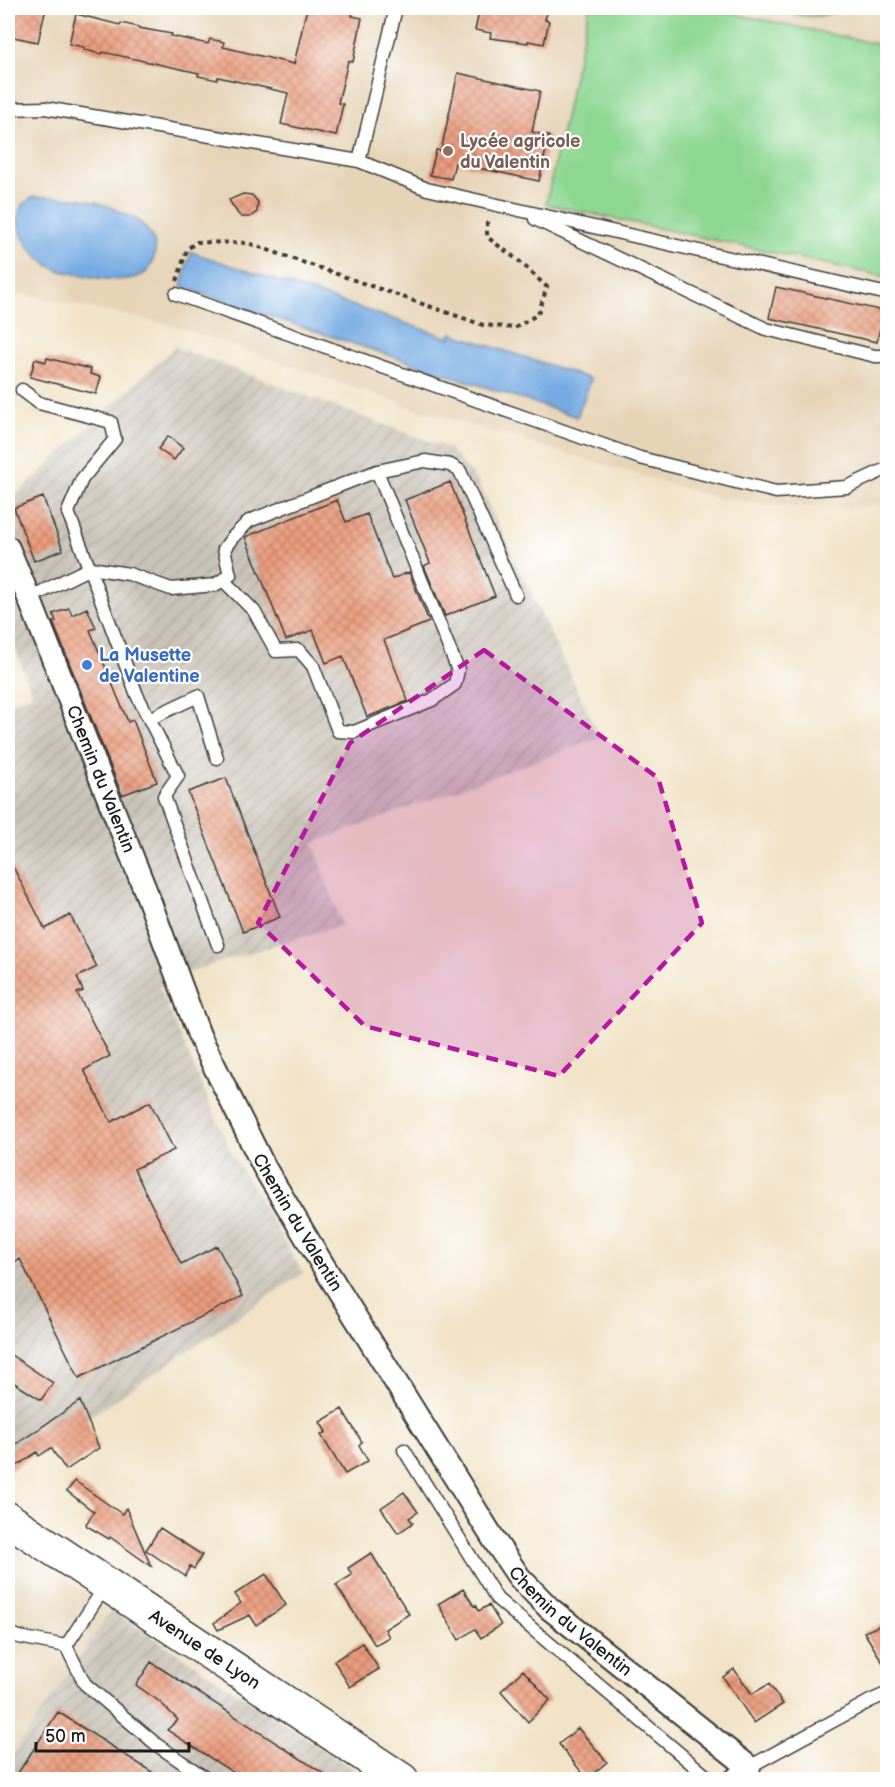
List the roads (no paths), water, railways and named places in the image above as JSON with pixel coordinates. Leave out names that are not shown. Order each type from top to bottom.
[{"type":"main road","name":"Avenue de Lyon","points":[[8,1520],[402,1779]]},
{"type":"street","name":"Chemin du Valentin","points":[[8,548],[30,598],[148,897],[200,1035],[264,1167],[327,1272],[519,1577],[549,1608],[742,1773]]},
{"type":"lane","points":[[359,161],[396,8]]},
{"type":"lane","points":[[8,109],[45,108],[359,161],[428,189],[888,294]]},
{"type":"lane","points":[[515,209],[766,329],[875,356],[888,356]]},
{"type":"lane","points":[[176,294],[640,458],[776,492],[847,487],[888,468]]},
{"type":"lane","points":[[22,390],[39,403],[111,422],[115,439],[82,479],[68,512],[137,695],[178,776],[164,796],[218,945]]},
{"type":"lane","points":[[30,598],[90,568],[129,574],[171,589],[215,585],[230,576],[224,549],[249,521],[377,471],[425,461],[450,465],[460,471],[516,595]]},
{"type":"lane","points":[[222,580],[254,611],[276,651],[299,650],[313,666],[338,731],[354,732],[432,700],[455,684],[458,670],[377,471]]},
{"type":"lane","points":[[149,719],[198,696],[217,758]]},
{"type":"lane","points":[[404,1450],[498,1599],[711,1779]]},
{"type":"lane","points":[[66,1646],[107,1584]]},
{"type":"lane","points":[[8,1632],[19,1637],[66,1646]]},
{"type":"lane","points":[[66,1646],[85,1684],[157,1745],[208,1779]]},
{"type":"lane","points":[[742,1773],[888,1693]]},
{"type":"water","points":[[34,197],[92,201],[137,220],[148,231],[154,243],[155,252],[149,269],[137,277],[111,279],[63,272],[45,263],[27,244],[18,223],[19,213],[24,204]]},
{"type":"water","points":[[191,252],[450,338],[451,333],[591,379],[577,417],[181,287]]},
{"type":"place","name":"Lycée agricole du Valentin","points":[[448,151]]},
{"type":"place","name":"La Musette de Valentine","points":[[87,665]]}]
